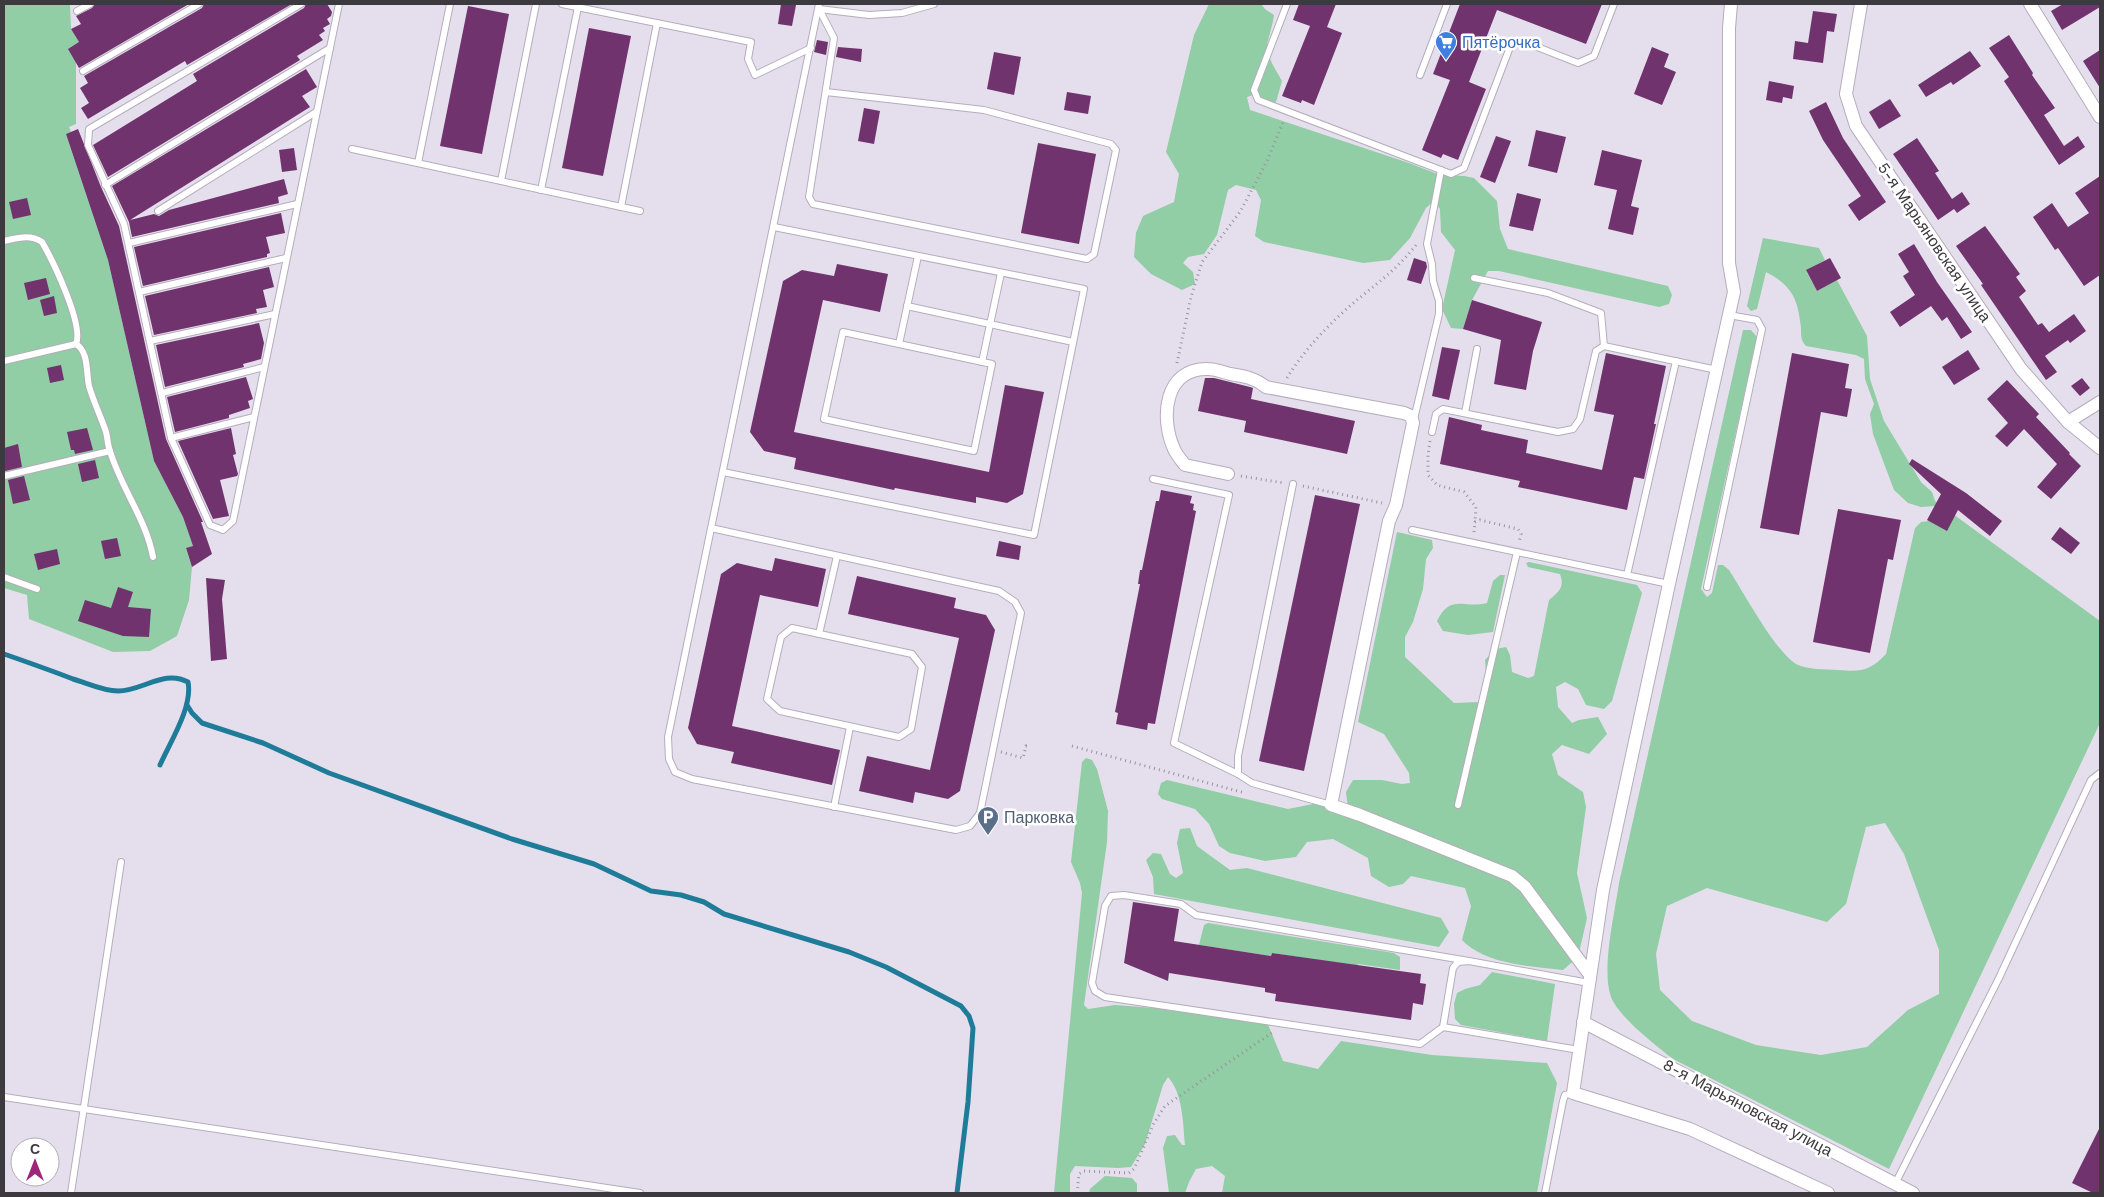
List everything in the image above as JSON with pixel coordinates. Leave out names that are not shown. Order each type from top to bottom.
[{"type":"street","points":[[1731,4],[1728,28],[1728,182],[1729,264],[1734,292],[1603,890],[1573,1093],[1690,1129],[1828,1193]]},
{"type":"street","name":"5-я Марьяновская улица","points":[[1862,4],[1846,94],[1856,126],[2021,369],[2068,422],[2100,448]]},
{"type":"street","points":[[2030,4],[2100,117]]},
{"type":"street","points":[[1228,474],[1185,464],[1174,450],[1166,415],[1172,388],[1181,378],[1193,371],[1208,369],[1255,379],[1266,387],[1404,413],[1411,416],[1413,423],[1396,506],[1389,521],[1331,806],[1360,815],[1512,876],[1525,887],[1590,979]]},
{"type":"street","points":[[2068,422],[2100,402]]},
{"type":"street","name":"8-я Марьяновская улица","points":[[1584,1022],[1913,1193]]},
{"type":"lane","points":[[77,11],[90,4]]},
{"type":"lane","points":[[83,71],[199,4]]},
{"type":"lane","points":[[301,4],[89,129],[88,145],[124,224],[171,438],[210,525],[223,530],[233,521],[339,4]]},
{"type":"lane","points":[[418,163],[450,4]]},
{"type":"lane","points":[[501,181],[536,4]]},
{"type":"lane","points":[[562,4],[751,42],[748,59],[755,75],[811,48]]},
{"type":"lane","points":[[819,7],[869,15],[902,13],[934,4]]},
{"type":"lane","points":[[1287,4],[1254,90],[1258,100],[1451,174],[1464,168],[1510,46],[1522,41],[1578,63],[1594,56],[1614,4]]},
{"type":"lane","points":[[1420,75],[1447,4]]},
{"type":"lane","points":[[541,190],[578,7]]},
{"type":"lane","points":[[711,528],[999,591],[1015,602],[1020,613],[993,750],[980,814],[970,826],[956,830],[692,779],[675,772],[669,759],[668,737],[711,528],[774,227],[819,7]]},
{"type":"lane","points":[[819,7],[834,38],[809,197],[813,204],[1087,259],[1094,254],[1116,150],[1111,144],[984,110],[826,92]]},
{"type":"lane","points":[[621,207],[657,23]]},
{"type":"lane","points":[[105,185],[330,48]]},
{"type":"lane","points":[[158,211],[316,112]]},
{"type":"lane","points":[[352,148],[640,211]]},
{"type":"lane","points":[[1413,423],[1439,314],[1439,301],[1433,280],[1428,244],[1441,170]]},
{"type":"lane","points":[[129,243],[297,204]]},
{"type":"lane","points":[[723,472],[1034,535],[1084,289],[774,227]]},
{"type":"lane","points":[[4,240],[26,236],[37,238],[48,252],[78,330],[76,344],[84,353],[89,386],[106,432],[110,451],[143,524],[153,557]]},
{"type":"lane","points":[[899,344],[918,256]]},
{"type":"lane","points":[[139,292],[286,258]]},
{"type":"lane","points":[[982,362],[1001,273]]},
{"type":"lane","points":[[1474,278],[1548,294],[1601,313],[1604,346]]},
{"type":"lane","points":[[907,306],[1073,342]]},
{"type":"lane","points":[[150,341],[275,314]]},
{"type":"lane","points":[[1708,587],[1762,329],[1757,320],[1729,315]]},
{"type":"lane","points":[[842,332],[899,344],[992,364],[974,451],[824,419],[842,332]]},
{"type":"lane","points":[[4,361],[76,344]]},
{"type":"lane","points":[[1432,432],[1436,414],[1443,409],[1558,432],[1574,429],[1580,419],[1596,351],[1604,346],[1716,370]]},
{"type":"lane","points":[[1465,413],[1477,349]]},
{"type":"lane","points":[[1628,575],[1676,361]]},
{"type":"lane","points":[[162,393],[264,367]]},
{"type":"lane","points":[[171,438],[254,418]]},
{"type":"lane","points":[[4,476],[110,451]]},
{"type":"lane","points":[[1153,479],[1229,495],[1174,743],[1238,774],[1252,783],[1331,806]]},
{"type":"lane","points":[[1238,774],[1238,756],[1294,484]]},
{"type":"lane","points":[[1412,530],[1669,584]]},
{"type":"lane","points":[[1458,806],[1517,552]]},
{"type":"lane","points":[[819,634],[837,556]]},
{"type":"lane","points":[[4,577],[37,589]]},
{"type":"lane","points":[[792,628],[819,634],[912,654],[922,667],[911,729],[899,737],[780,711],[767,698],[781,637],[792,628]]},
{"type":"lane","points":[[834,807],[850,726]]},
{"type":"lane","points":[[1895,1184],[1999,978],[2091,780],[2100,773]]},
{"type":"lane","points":[[71,1193],[121,862]]},
{"type":"lane","points":[[1469,961],[1458,962],[1453,968],[1443,1027],[1420,1044],[1105,997],[1095,991],[1092,983],[1105,906],[1111,896],[1124,895],[1181,904],[1196,915],[1469,961],[1590,979]]},
{"type":"lane","points":[[1443,1027],[1579,1050]]},
{"type":"lane","points":[[1545,1193],[1563,1101],[1565,1095],[1573,1093]]},
{"type":"lane","points":[[4,1097],[640,1193]]},
{"type":"path","points":[[1172,388],[1191,297],[1202,262],[1240,212],[1266,161],[1287,111]]},
{"type":"path","points":[[1280,389],[1299,358],[1340,315],[1401,264],[1419,242]]},
{"type":"path","points":[[1432,432],[1428,455],[1428,476],[1437,485],[1464,492],[1476,507],[1472,542]]},
{"type":"path","points":[[1228,474],[1294,484],[1396,506]]},
{"type":"path","points":[[1475,522],[1480,520],[1518,529],[1521,534],[1517,552]]},
{"type":"path","points":[[993,750],[1023,758],[1026,746],[1030,747]]},
{"type":"path","points":[[1072,746],[1252,795]]},
{"type":"path","points":[[1077,1193],[1079,1174],[1084,1171],[1128,1172],[1134,1169],[1154,1123],[1165,1106],[1286,1024]]},
{"type":"green space","points":[[4,4],[70,5],[71,29],[79,42],[76,62],[76,124],[69,127],[71,132],[66,134],[108,260],[154,461],[183,517],[193,546],[186,549],[192,567],[189,600],[177,636],[150,651],[113,652],[29,619],[27,595],[4,588]]},
{"type":"green space","points":[[1209,4],[1261,4],[1274,15],[1267,47],[1271,60],[1282,81],[1276,102],[1267,103],[1256,94],[1247,97],[1250,110],[1440,175],[1474,178],[1497,201],[1500,229],[1508,249],[1668,286],[1672,295],[1669,304],[1659,307],[1499,271],[1488,271],[1472,300],[1463,329],[1451,328],[1442,309],[1455,250],[1441,232],[1440,209],[1434,201],[1426,208],[1410,238],[1390,260],[1363,263],[1264,242],[1255,236],[1261,200],[1256,190],[1236,185],[1228,190],[1217,235],[1204,254],[1188,257],[1183,263],[1193,272],[1195,284],[1182,290],[1151,274],[1134,257],[1136,233],[1143,216],[1174,202],[1179,174],[1166,152],[1194,35]]},
{"type":"green space","points":[[1763,238],[1819,248],[1825,260],[1806,271],[1817,291],[1837,280],[1867,336],[1870,379],[1884,421],[1921,482],[1932,492],[1935,501],[2100,621],[2100,723],[1889,1169],[1673,1059],[1638,1030],[1622,1013],[1611,997],[1608,985],[1608,956],[1619,883],[1743,330],[1751,330],[1757,337],[1701,589],[1707,597],[1712,593],[1718,565],[1723,565],[1729,570],[1770,635],[1796,664],[1811,668],[1846,671],[1865,669],[1875,664],[1886,654],[1915,528],[1921,522],[1929,521],[1935,506],[1921,507],[1908,503],[1894,490],[1873,434],[1870,414],[1874,404],[1865,379],[1864,359],[1856,355],[1806,346],[1802,338],[1796,302],[1788,288],[1766,272],[1757,309],[1751,311],[1747,306]],"holes":[[[1885,823],[1904,854],[1939,950],[1939,994],[1908,1010],[1867,1047],[1821,1055],[1756,1045],[1692,1021],[1660,990],[1656,954],[1667,906],[1707,888],[1827,922],[1846,904],[1866,827]]]},
{"type":"green space","points":[[1397,532],[1432,540],[1433,548],[1426,559],[1423,589],[1413,622],[1405,637],[1405,657],[1454,703],[1480,702],[1487,683],[1485,660],[1495,649],[1506,647],[1510,655],[1512,672],[1528,678],[1534,676],[1549,600],[1558,592],[1562,582],[1560,574],[1528,567],[1526,563],[1529,562],[1637,585],[1642,593],[1612,701],[1604,709],[1586,705],[1578,689],[1565,682],[1556,687],[1558,707],[1572,723],[1598,717],[1607,734],[1589,754],[1562,745],[1552,754],[1558,775],[1583,792],[1586,807],[1577,873],[1587,918],[1578,957],[1563,970],[1510,963],[1496,959],[1484,955],[1462,940],[1471,906],[1465,888],[1411,876],[1403,884],[1389,887],[1371,876],[1368,858],[1333,839],[1307,842],[1296,857],[1265,861],[1230,853],[1219,846],[1209,824],[1195,809],[1162,799],[1158,794],[1161,783],[1167,780],[1288,809],[1318,803],[1348,808],[1346,792],[1353,780],[1382,780],[1402,784],[1410,783],[1409,773],[1384,734],[1358,722]]},
{"type":"green space","points":[[1500,575],[1505,575],[1493,632],[1468,635],[1443,631],[1437,621],[1447,607],[1458,604],[1487,603],[1493,581]]},
{"type":"green space","points":[[1086,758],[1092,760],[1097,769],[1108,811],[1107,842],[1084,1005],[1088,1009],[1115,1005],[1168,1009],[1267,1022],[1283,1061],[1318,1069],[1341,1041],[1432,1055],[1547,1063],[1557,1083],[1537,1193],[1222,1193],[1225,1176],[1212,1166],[1196,1169],[1185,1193],[1169,1193],[1163,1148],[1167,1136],[1175,1135],[1182,1145],[1185,1145],[1183,1118],[1177,1091],[1168,1077],[1163,1085],[1145,1144],[1131,1167],[1075,1166],[1070,1174],[1070,1193],[1054,1193],[1082,893],[1071,862],[1082,762]]},
{"type":"green space","points":[[1190,828],[1197,846],[1230,870],[1247,868],[1441,918],[1449,932],[1439,947],[1154,894],[1153,877],[1146,860],[1153,853],[1161,854],[1170,874],[1176,878],[1183,873],[1177,843],[1180,829]]},
{"type":"green space","points":[[1208,923],[1394,953],[1400,957],[1400,970],[1358,964],[1357,966],[1272,953],[1271,956],[1199,945],[1204,925]]},
{"type":"green space","points":[[1492,972],[1555,984],[1547,1041],[1461,1025],[1455,1019],[1454,1004],[1457,993],[1480,985]]},
{"type":"green space","points":[[1105,1176],[1132,1178],[1137,1184],[1137,1193],[1089,1193],[1090,1189]]},
{"type":"building","points":[[95,4],[189,4],[79,68],[68,49],[79,42],[71,29],[81,24],[76,16],[92,8]]},
{"type":"building","points":[[204,4],[292,4],[187,65],[185,61],[88,119],[81,108],[89,103],[80,88],[88,83],[84,76],[202,8]]},
{"type":"building","points":[[306,4],[327,4],[332,12],[331,16],[327,19],[330,24],[323,28],[325,31],[319,35],[323,40],[297,56],[300,60],[108,177],[93,145],[197,81],[193,74],[304,8]]},
{"type":"building","points":[[781,4],[796,5],[792,26],[778,24]]},
{"type":"building","points":[[1299,4],[1336,4],[1327,27],[1342,33],[1314,105],[1302,100],[1301,103],[1282,96],[1310,26],[1293,20]]},
{"type":"building","points":[[1460,4],[1602,4],[1586,44],[1497,10],[1469,82],[1486,89],[1458,160],[1443,154],[1441,158],[1422,150],[1450,80],[1433,74]]},
{"type":"building","points":[[2063,4],[2100,4],[2100,7],[2062,30],[2051,11]]},
{"type":"building","points":[[468,6],[509,14],[482,154],[440,146]]},
{"type":"building","points":[[1813,11],[1837,14],[1834,32],[1827,31],[1823,63],[1793,59],[1795,41],[1808,43]]},
{"type":"building","points":[[589,28],[631,36],[603,176],[562,168]]},
{"type":"building","points":[[2009,35],[2033,73],[2032,75],[2055,108],[2044,115],[2064,146],[2078,136],[2085,147],[2059,165],[2004,81],[2009,77],[1989,48]]},
{"type":"building","points":[[817,40],[828,42],[826,55],[814,52]]},
{"type":"building","points":[[838,47],[862,49],[861,62],[836,57]]},
{"type":"building","points":[[1652,47],[1669,54],[1664,67],[1676,72],[1662,105],[1634,94]]},
{"type":"building","points":[[2100,50],[2100,88],[2083,61]]},
{"type":"building","points":[[1970,51],[1981,66],[1953,85],[1951,82],[1926,97],[1918,85]]},
{"type":"building","points":[[994,52],[1021,57],[1014,95],[987,89]]},
{"type":"building","points":[[306,69],[317,87],[302,96],[310,107],[130,220],[154,214],[159,216],[169,210],[284,179],[288,194],[278,197],[279,203],[132,237],[129,222],[112,186]]},
{"type":"building","points":[[1769,81],[1794,86],[1792,99],[1783,97],[1782,103],[1766,100]]},
{"type":"building","points":[[1067,92],[1091,96],[1088,114],[1064,110]]},
{"type":"building","points":[[1890,99],[1901,116],[1879,129],[1869,112]]},
{"type":"building","points":[[1826,102],[1843,138],[1886,202],[1859,221],[1848,205],[1861,196],[1823,140],[1809,111]]},
{"type":"building","points":[[864,108],[880,111],[874,144],[858,141]]},
{"type":"building","points":[[78,129],[119,226],[166,439],[203,522],[201,522],[212,554],[192,567],[186,548],[193,546],[183,517],[154,461],[108,260],[66,134]]},
{"type":"building","points":[[1536,130],[1566,137],[1557,173],[1528,166]]},
{"type":"building","points":[[1496,136],[1511,141],[1495,183],[1480,177]]},
{"type":"building","points":[[1917,138],[1939,171],[1935,173],[1952,199],[1962,192],[1970,204],[1957,213],[1954,209],[1938,220],[1893,154]]},
{"type":"building","points":[[1038,143],[1096,154],[1079,244],[1021,233]]},
{"type":"building","points":[[294,148],[297,170],[282,172],[279,150]]},
{"type":"building","points":[[1602,150],[1642,160],[1631,206],[1639,208],[1633,235],[1608,229],[1617,190],[1594,185]]},
{"type":"building","points":[[2100,176],[2100,275],[2084,286],[2058,248],[2055,250],[2033,217],[2052,203],[2068,227],[2089,213],[2075,193]]},
{"type":"building","points":[[1517,193],[1541,199],[1533,231],[1509,226]]},
{"type":"building","points":[[27,198],[31,215],[13,219],[9,202]]},
{"type":"building","points":[[281,213],[285,233],[266,237],[270,253],[267,254],[267,257],[143,286],[134,247]]},
{"type":"building","points":[[1985,226],[2020,274],[2016,277],[2026,291],[2019,297],[2038,325],[2042,323],[2049,332],[2074,314],[2086,331],[2070,343],[2068,340],[2045,356],[2057,372],[2046,380],[1956,246]]},
{"type":"building","points":[[1914,244],[1937,282],[1972,332],[1961,339],[1947,317],[1942,321],[1931,306],[1900,327],[1890,312],[1915,295],[1903,276],[1909,272],[1898,254]]},
{"type":"building","points":[[1414,258],[1426,262],[1427,267],[1421,284],[1407,280]]},
{"type":"building","points":[[1830,258],[1841,278],[1817,291],[1806,270]]},
{"type":"building","points":[[837,264],[888,274],[880,312],[823,300],[794,432],[989,472],[1005,385],[1044,392],[1023,494],[1007,503],[976,497],[976,503],[895,488],[894,490],[794,469],[796,458],[764,451],[750,432],[783,281],[802,270],[834,276]]},
{"type":"building","points":[[269,267],[274,287],[263,290],[267,307],[256,309],[257,313],[154,335],[145,296]]},
{"type":"building","points":[[46,278],[50,294],[28,300],[24,283]]},
{"type":"building","points":[[54,296],[57,313],[44,316],[40,300]]},
{"type":"building","points":[[1472,300],[1542,322],[1533,351],[1526,390],[1494,384],[1501,340],[1463,329]]},
{"type":"building","points":[[259,323],[264,343],[261,359],[243,364],[244,367],[165,387],[156,345]]},
{"type":"building","points":[[1442,347],[1460,350],[1449,400],[1432,396]]},
{"type":"building","points":[[1968,350],[1980,369],[1954,385],[1942,367]]},
{"type":"building","points":[[1606,353],[1666,366],[1644,479],[1634,477],[1627,510],[1518,487],[1520,481],[1440,464],[1449,417],[1482,425],[1481,430],[1528,440],[1526,453],[1602,470],[1614,415],[1594,411]]},
{"type":"building","points":[[1792,353],[1849,364],[1845,388],[1852,389],[1847,417],[1821,412],[1799,535],[1760,528]]},
{"type":"building","points":[[61,365],[64,380],[50,383],[47,368]]},
{"type":"building","points":[[246,377],[253,399],[248,401],[250,408],[229,415],[229,418],[175,432],[167,397]]},
{"type":"building","points":[[1205,378],[1214,378],[1253,388],[1251,399],[1355,421],[1347,454],[1244,432],[1246,421],[1198,411]]},
{"type":"building","points":[[2082,378],[2090,388],[2080,396],[2071,386]]},
{"type":"building","points":[[2007,380],[2039,414],[2036,417],[2081,466],[2051,499],[2037,487],[2057,464],[2024,429],[2007,447],[1995,436],[2008,423],[1987,399]]},
{"type":"building","points":[[87,428],[93,450],[75,454],[74,450],[71,450],[67,432]]},
{"type":"building","points":[[231,428],[236,454],[233,455],[238,474],[237,476],[220,480],[229,516],[213,519],[178,441]]},
{"type":"building","points":[[18,444],[22,467],[5,471],[4,448]]},
{"type":"building","points":[[1912,459],[1966,493],[2002,521],[1990,536],[1958,510],[1947,531],[1927,520],[1941,494],[1909,464]]},
{"type":"building","points":[[95,460],[99,478],[82,482],[78,464]]},
{"type":"building","points":[[24,476],[30,500],[13,504],[8,480]]},
{"type":"building","points":[[1161,490],[1192,496],[1190,503],[1194,504],[1193,510],[1196,511],[1155,724],[1148,723],[1147,730],[1116,724],[1118,713],[1115,712],[1140,584],[1138,584],[1140,570],[1142,570],[1156,501],[1159,501]]},
{"type":"building","points":[[1315,495],[1360,504],[1304,771],[1259,761]]},
{"type":"building","points":[[1838,509],[1901,520],[1893,560],[1888,559],[1870,653],[1813,642]]},
{"type":"building","points":[[2060,527],[2080,543],[2071,554],[2051,539]]},
{"type":"building","points":[[117,538],[121,556],[105,559],[101,541]]},
{"type":"building","points":[[999,541],[1021,546],[1019,560],[996,556]]},
{"type":"building","points":[[57,549],[60,564],[38,570],[34,554]]},
{"type":"building","points":[[775,558],[826,569],[818,607],[760,595],[732,726],[840,750],[832,785],[731,763],[734,752],[697,744],[688,728],[721,574],[737,563],[772,571]]},
{"type":"building","points":[[857,576],[956,598],[954,608],[986,615],[995,630],[960,791],[948,799],[915,792],[913,803],[859,791],[867,756],[930,770],[959,638],[848,614]]},
{"type":"building","points":[[206,578],[225,580],[222,599],[227,659],[211,661]]},
{"type":"building","points":[[118,587],[133,592],[128,607],[151,609],[149,637],[123,636],[78,621],[85,600],[111,608]]},
{"type":"building","points":[[1133,902],[1179,909],[1174,941],[1271,956],[1272,953],[1421,974],[1420,983],[1426,984],[1423,1005],[1413,1003],[1411,1020],[1275,1001],[1276,994],[1265,992],[1265,988],[1169,973],[1168,981],[1124,963]]},
{"type":"building","points":[[2100,1127],[2100,1193],[2093,1193],[2072,1183]]},
{"type":"waterway","points":[[4,654],[112,691],[136,688],[170,678],[188,682],[189,692],[184,713],[160,765]]},
{"type":"waterway","points":[[187,705],[202,723],[263,743],[329,773],[512,839],[594,864],[651,891],[681,895],[704,902],[724,914],[849,952],[886,967],[961,1006],[969,1016],[973,1028],[968,1102],[957,1193]]},
{"type":"place","name":"Пятёрочка","points":[[1446,61]]},
{"type":"place","name":"Парковка","points":[[988,836]]}]
